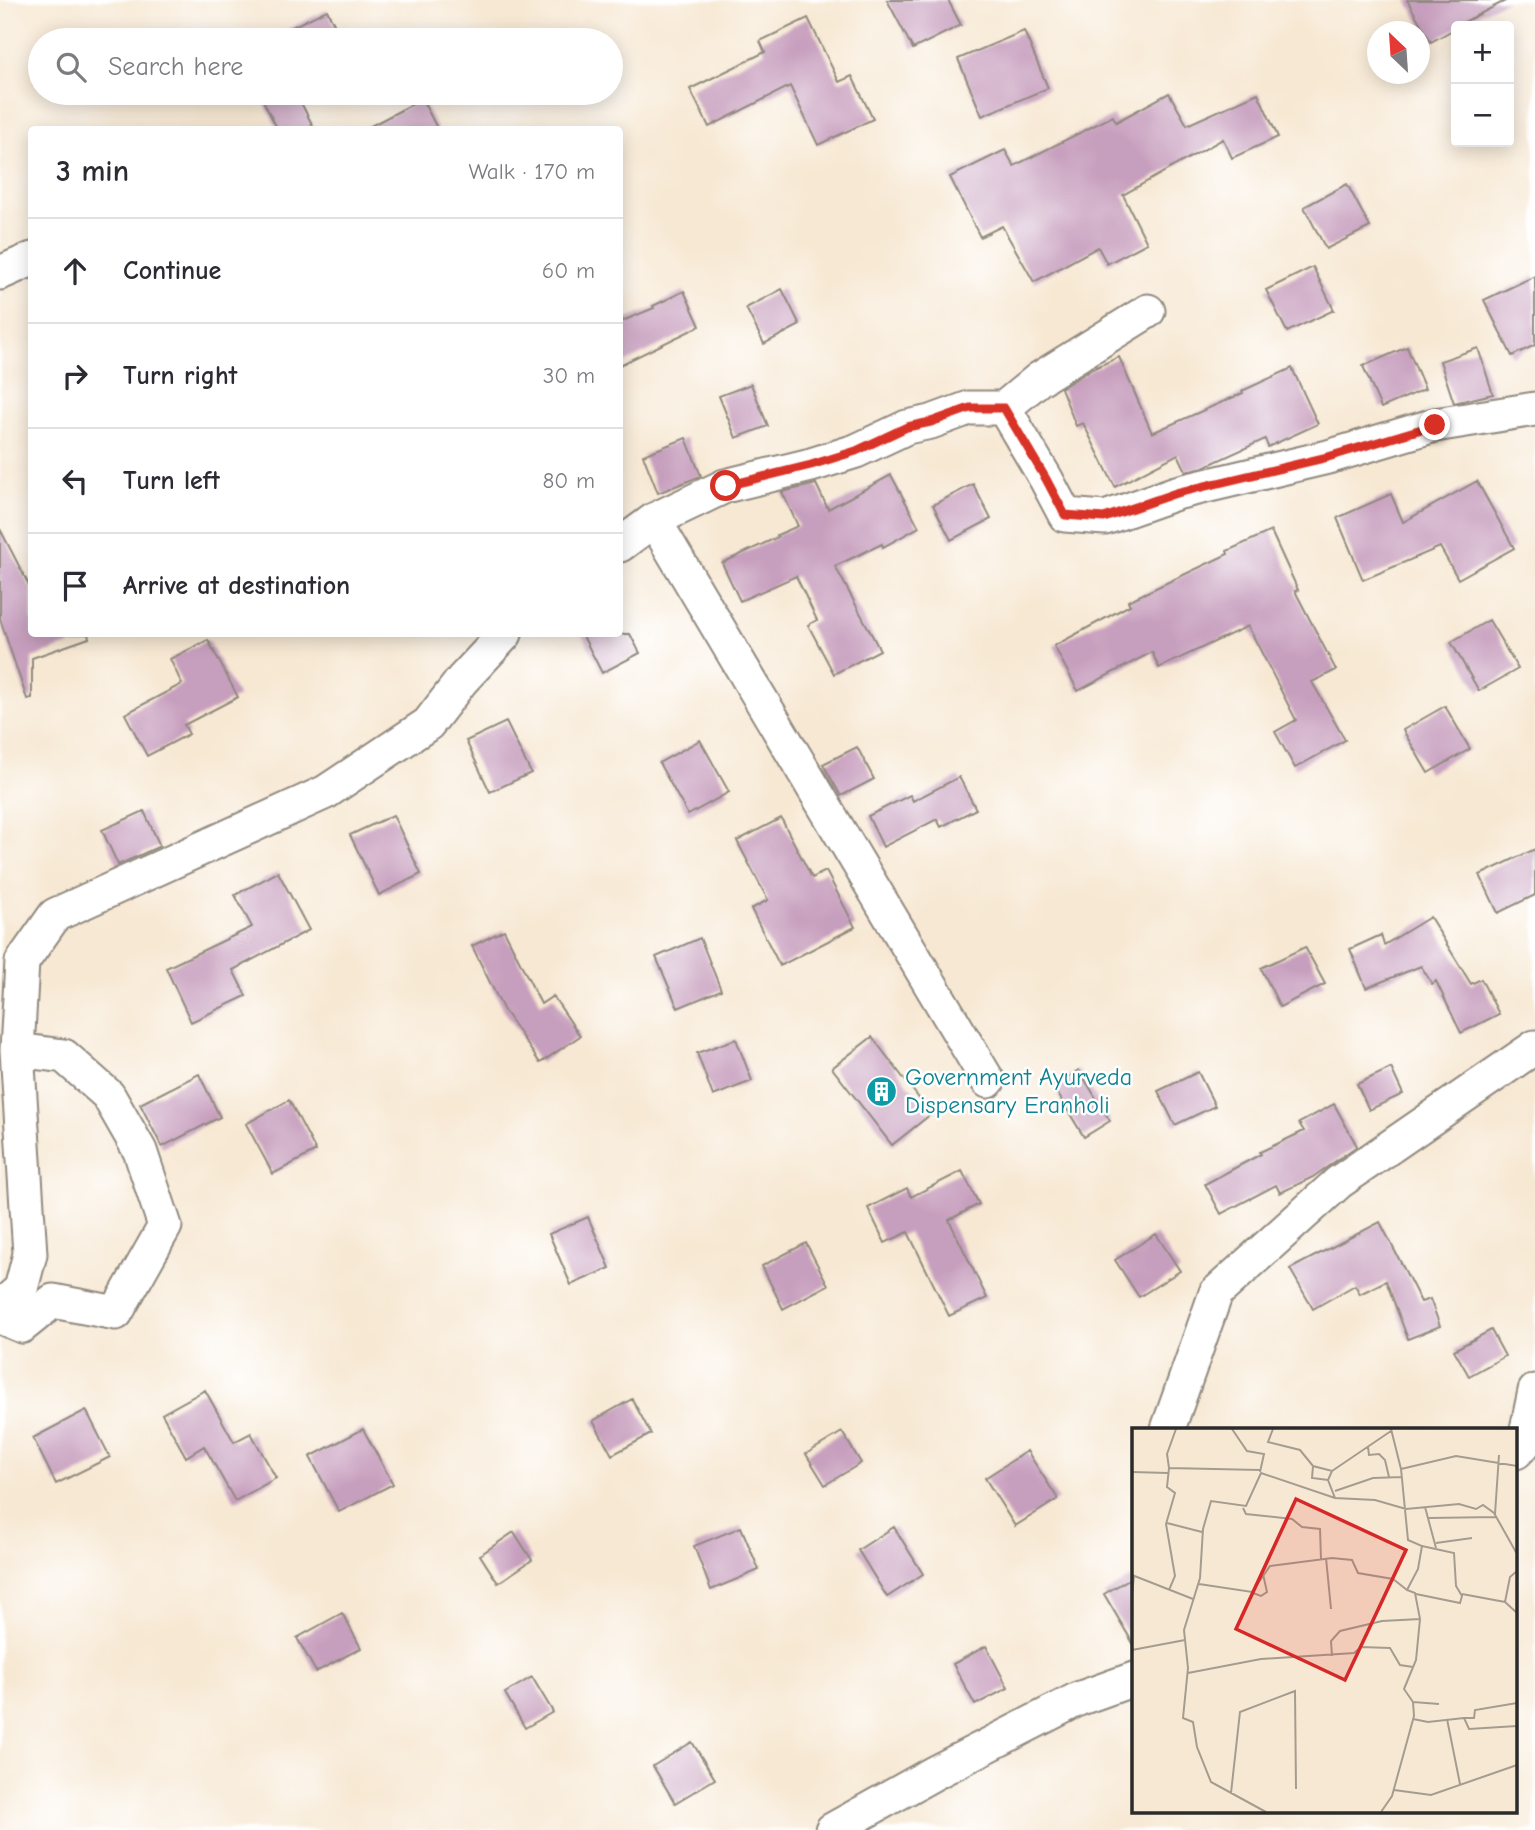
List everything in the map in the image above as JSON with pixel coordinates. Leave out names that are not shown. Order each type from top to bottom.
[{"type":"street","points":[[0,272],[28,261]]},
{"type":"street","points":[[623,543],[654,520],[726,486],[856,451],[907,427],[931,422],[970,408],[1004,408],[1039,379],[1148,311]]},
{"type":"street","points":[[1004,408],[1065,515],[1104,518],[1176,493],[1328,457],[1435,425],[1535,409]]},
{"type":"street","points":[[654,520],[988,1081]]},
{"type":"street","points":[[0,1307],[20,1289],[30,1254],[17,1050],[22,962],[55,915],[326,792],[428,724],[502,637]]},
{"type":"street","points":[[1168,1428],[1216,1293],[1339,1182],[1535,1046]]},
{"type":"street","points":[[0,1317],[22,1326],[53,1301],[117,1313],[165,1226],[140,1151],[108,1095],[64,1056],[17,1050]]},
{"type":"street","points":[[1518,1450],[1524,1444],[1535,1391]]},
{"type":"street","points":[[832,1830],[934,1773],[1078,1699],[1132,1680]]},
{"type":"building","points":[[887,0],[948,0],[961,25],[913,49]]},
{"type":"building","points":[[1407,0],[1507,0],[1466,21],[1451,21],[1451,31],[1431,42],[1430,21],[1419,21]]},
{"type":"building","points":[[327,10],[336,28],[290,28]]},
{"type":"building","points":[[808,18],[839,82],[852,76],[873,119],[818,145],[790,86],[709,127],[690,89],[765,52],[760,41]]},
{"type":"building","points":[[1024,31],[1048,88],[982,116],[958,59]]},
{"type":"building","points":[[1169,93],[1187,125],[1258,93],[1278,137],[1232,158],[1223,139],[1123,195],[1147,243],[1107,264],[1098,247],[1034,282],[1002,226],[980,237],[950,177],[1005,150],[1014,166],[1113,116],[1116,122]]},
{"type":"building","points":[[265,105],[302,105],[313,126],[276,126]]},
{"type":"building","points":[[411,105],[425,105],[436,126],[371,126]]},
{"type":"building","points":[[1347,184],[1370,227],[1326,249],[1304,207]]},
{"type":"building","points":[[1313,267],[1334,310],[1287,332],[1266,290]]},
{"type":"building","points":[[1535,276],[1535,345],[1512,356],[1484,300]]},
{"type":"building","points":[[782,289],[800,325],[764,344],[746,308]]},
{"type":"building","points":[[684,291],[700,326],[623,364],[623,321],[654,308],[653,306]]},
{"type":"building","points":[[1407,347],[1425,389],[1381,408],[1363,366]]},
{"type":"building","points":[[1478,348],[1493,394],[1454,403],[1440,361]]},
{"type":"building","points":[[1119,357],[1152,433],[1292,368],[1318,424],[1268,447],[1265,439],[1204,467],[1186,471],[1178,454],[1115,487],[1083,423],[1076,426],[1061,388],[1092,369]]},
{"type":"building","points":[[751,384],[768,426],[736,438],[719,396]]},
{"type":"building","points":[[686,438],[701,476],[658,493],[643,455]]},
{"type":"building","points":[[891,475],[919,527],[883,547],[882,544],[835,566],[880,650],[834,674],[808,625],[817,620],[796,576],[740,601],[722,563],[798,526],[782,492],[816,484],[828,509]]},
{"type":"building","points":[[1477,481],[1514,548],[1458,579],[1440,547],[1363,580],[1337,518],[1391,494],[1403,522]]},
{"type":"building","points":[[973,484],[991,519],[951,540],[933,505]]},
{"type":"building","points":[[0,529],[28,583],[28,637],[89,638],[32,658],[32,698],[27,699],[0,619]]},
{"type":"building","points":[[1271,531],[1298,590],[1295,591],[1336,670],[1312,682],[1345,740],[1295,768],[1275,732],[1296,720],[1248,626],[1159,668],[1152,652],[1078,691],[1054,646],[1130,605],[1128,601]]},
{"type":"building","points":[[1489,620],[1518,669],[1479,691],[1451,642]]},
{"type":"building","points":[[623,634],[630,634],[640,653],[602,673],[584,637],[623,637]]},
{"type":"building","points":[[208,640],[238,697],[184,725],[189,734],[147,756],[125,714],[182,684],[170,659]]},
{"type":"building","points":[[1445,706],[1470,749],[1428,773],[1403,730]]},
{"type":"building","points":[[506,722],[531,773],[490,792],[466,741]]},
{"type":"building","points":[[700,740],[729,792],[688,815],[659,763]]},
{"type":"building","points":[[857,747],[874,779],[841,796],[823,764]]},
{"type":"building","points":[[959,777],[976,809],[941,827],[937,819],[883,847],[868,816],[910,795],[913,801]]},
{"type":"building","points":[[144,811],[160,846],[118,865],[102,830]]},
{"type":"building","points":[[393,815],[421,874],[379,895],[350,835]]},
{"type":"building","points":[[781,818],[812,878],[826,871],[855,927],[780,966],[751,909],[768,900],[737,841]]},
{"type":"building","points":[[1535,849],[1535,895],[1498,913],[1480,875]]},
{"type":"building","points":[[278,872],[309,930],[233,970],[246,996],[191,1022],[166,968],[252,927],[235,895]]},
{"type":"building","points":[[1430,917],[1471,984],[1481,979],[1499,1014],[1461,1033],[1436,981],[1432,984],[1421,966],[1366,988],[1350,949],[1381,935],[1384,945]]},
{"type":"building","points":[[504,930],[541,1004],[553,996],[580,1036],[540,1063],[503,1009],[472,946]]},
{"type":"building","points":[[700,938],[721,990],[678,1008],[656,957]]},
{"type":"building","points":[[1305,947],[1325,984],[1280,1007],[1261,968]]},
{"type":"building","name":"Government Ayurveda Dispensary Eranholi","points":[[872,1037],[931,1114],[892,1145],[832,1068]]},
{"type":"building","points":[[736,1039],[752,1081],[713,1096],[697,1053]]},
{"type":"building","points":[[1391,1068],[1403,1094],[1369,1110],[1357,1084]]},
{"type":"building","points":[[1079,1070],[1110,1121],[1084,1137],[1053,1086]]},
{"type":"building","points":[[1198,1072],[1215,1106],[1175,1125],[1158,1091]]},
{"type":"building","points":[[199,1074],[220,1117],[162,1147],[140,1104]]},
{"type":"building","points":[[289,1100],[316,1151],[273,1174],[246,1124]]},
{"type":"building","points":[[1334,1104],[1357,1146],[1313,1177],[1280,1193],[1276,1185],[1221,1214],[1205,1184],[1261,1154],[1260,1152],[1304,1131],[1299,1123]]},
{"type":"building","points":[[962,1171],[979,1204],[949,1220],[987,1298],[949,1316],[908,1232],[885,1243],[868,1208],[907,1188],[911,1197]]},
{"type":"building","points":[[588,1217],[610,1268],[571,1285],[549,1234]]},
{"type":"building","points":[[1380,1222],[1421,1302],[1430,1299],[1440,1326],[1408,1339],[1386,1281],[1360,1294],[1355,1285],[1313,1309],[1290,1269]]},
{"type":"building","points":[[1156,1234],[1180,1271],[1139,1297],[1115,1260]]},
{"type":"building","points":[[806,1243],[828,1285],[783,1309],[762,1266]]},
{"type":"building","points":[[1491,1330],[1505,1356],[1469,1376],[1454,1350]]},
{"type":"building","points":[[205,1390],[234,1442],[251,1433],[276,1478],[235,1501],[204,1446],[186,1457],[162,1414]]},
{"type":"building","points":[[632,1399],[651,1434],[612,1455],[593,1421]]},
{"type":"building","points":[[86,1410],[110,1457],[56,1484],[33,1438]]},
{"type":"building","points":[[363,1429],[393,1484],[339,1512],[310,1457]]},
{"type":"building","points":[[842,1432],[861,1463],[825,1485],[806,1454]]},
{"type":"building","points":[[1027,1451],[1058,1499],[1015,1526],[985,1478]]},
{"type":"building","points":[[741,1527],[759,1570],[711,1590],[694,1546]]},
{"type":"building","points":[[894,1527],[923,1574],[887,1597],[858,1550]]},
{"type":"building","points":[[514,1532],[532,1560],[498,1583],[480,1555]]},
{"type":"building","points":[[1132,1577],[1132,1642],[1104,1594]]},
{"type":"building","points":[[342,1613],[361,1648],[316,1672],[297,1638]]},
{"type":"building","points":[[986,1646],[1008,1688],[975,1705],[953,1664]]},
{"type":"building","points":[[532,1677],[553,1712],[525,1728],[505,1693]]},
{"type":"building","points":[[692,1742],[715,1779],[675,1803],[653,1766]]},
{"type":"place","name":"Government Ayurveda Dispensary Eranholi","points":[[882,1091]]},
{"type":"route","points":[[726,486],[856,451],[907,427],[931,422],[970,408],[1004,408],[1065,515],[1104,518],[1176,493],[1328,457],[1435,425]]}]
